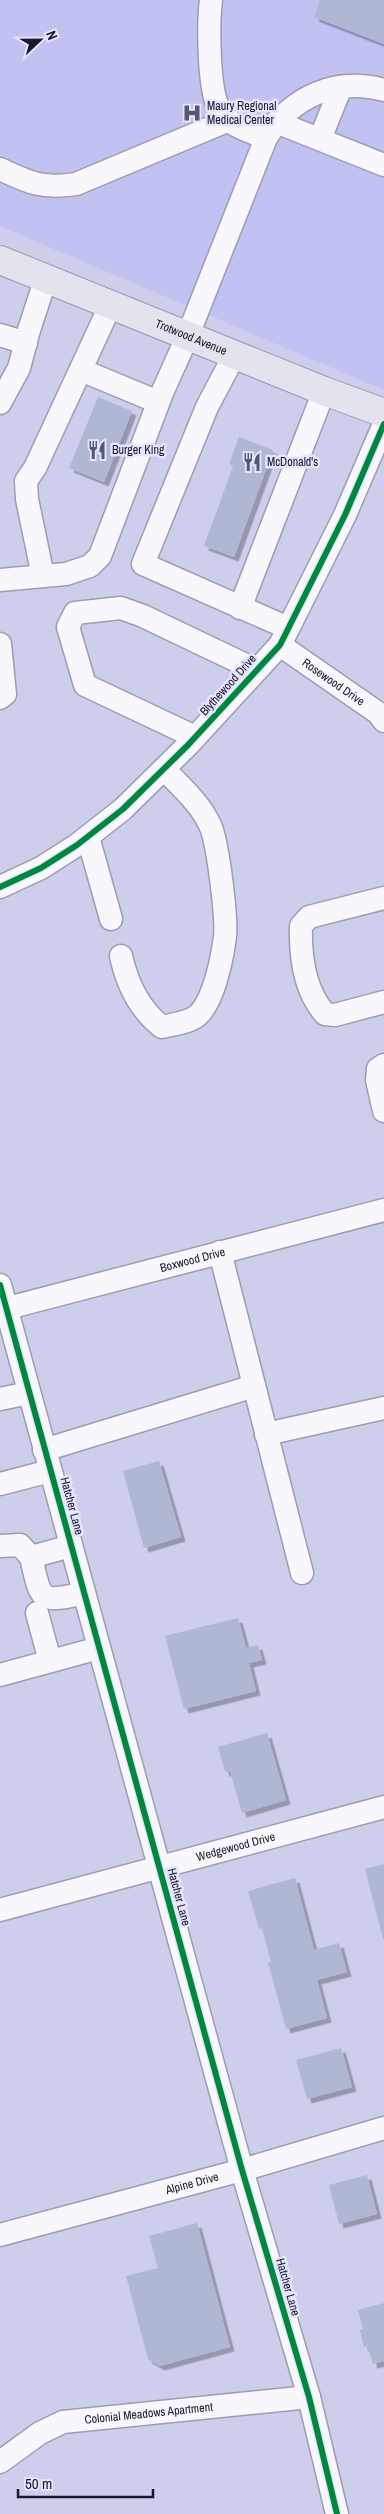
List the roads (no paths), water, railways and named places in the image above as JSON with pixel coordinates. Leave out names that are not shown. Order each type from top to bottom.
[{"type":"main road","name":"Trotwood Avenue","points":[[0,260],[324,391],[384,413]]},
{"type":"street","points":[[211,0],[210,71],[220,112],[236,126],[320,139],[384,165]]},
{"type":"street","points":[[0,580],[66,574],[90,566],[100,556],[158,402],[188,335],[271,130],[296,103],[329,88],[367,85],[384,90]]},
{"type":"street","points":[[320,139],[341,88]]},
{"type":"street","points":[[0,169],[38,186],[55,187],[76,184],[229,120]]},
{"type":"street","points":[[0,403],[19,368],[46,278]]},
{"type":"street","points":[[43,576],[26,481],[81,370],[111,304]]},
{"type":"street","points":[[0,335],[26,343]]},
{"type":"street","name":"Rosewood Drive","points":[[235,354],[207,407],[143,564],[240,608],[284,636],[378,712],[384,721]]},
{"type":"street","points":[[81,370],[158,402]]},
{"type":"street","points":[[240,608],[324,391]]},
{"type":"street","name":"Blythewood Drive","points":[[0,887],[40,868],[88,837],[124,809],[196,737],[256,670],[284,636],[345,515],[384,424]]},
{"type":"street","points":[[196,737],[85,685],[68,627],[75,613],[121,608],[143,616],[256,670]]},
{"type":"street","points":[[0,644],[5,694],[0,698]]},
{"type":"street","points":[[120,956],[125,976],[148,1016],[162,1027],[184,1022],[198,1016],[213,991],[225,936],[217,845],[210,824],[194,801],[164,770]]},
{"type":"street","points":[[88,837],[111,919]]},
{"type":"street","points":[[384,898],[309,917],[301,926],[300,957],[315,1003],[325,1014],[335,1015],[384,1002]]},
{"type":"street","points":[[384,1065],[378,1069],[377,1080],[384,1111]]},
{"type":"street","name":"Boxwood Drive","points":[[3,1309],[384,1210]]},
{"type":"street","points":[[220,1252],[302,1573]]},
{"type":"street","name":"Hatcher Lane","points":[[0,1285],[3,1309],[29,1393],[242,2170],[309,2397],[337,2514]]},
{"type":"street","points":[[0,1484],[47,1461],[254,1386]]},
{"type":"street","points":[[0,1399],[29,1393]]},
{"type":"street","points":[[266,1434],[384,1408]]},
{"type":"street","points":[[0,1546],[20,1545],[30,1557],[39,1591],[45,1598],[54,1600],[84,1593]]},
{"type":"street","points":[[30,1557],[71,1546]]},
{"type":"street","points":[[37,1613],[50,1661]]},
{"type":"street","points":[[0,1674],[99,1648]]},
{"type":"street","name":"Wedgewood Drive","points":[[0,1910],[160,1869],[384,1807]]},
{"type":"street","name":"Alpine Drive","points":[[0,2235],[242,2170],[384,2128]]},
{"type":"street","name":"Colonial Meadows Apartment","points":[[0,2462],[40,2433],[63,2422],[309,2397]]},
{"type":"place","name":"Maury Regional Medical Center","points":[[192,113]]},
{"type":"place","name":"Burger King","points":[[97,450]]},
{"type":"place","name":"McDonald's","points":[[252,462]]}]
